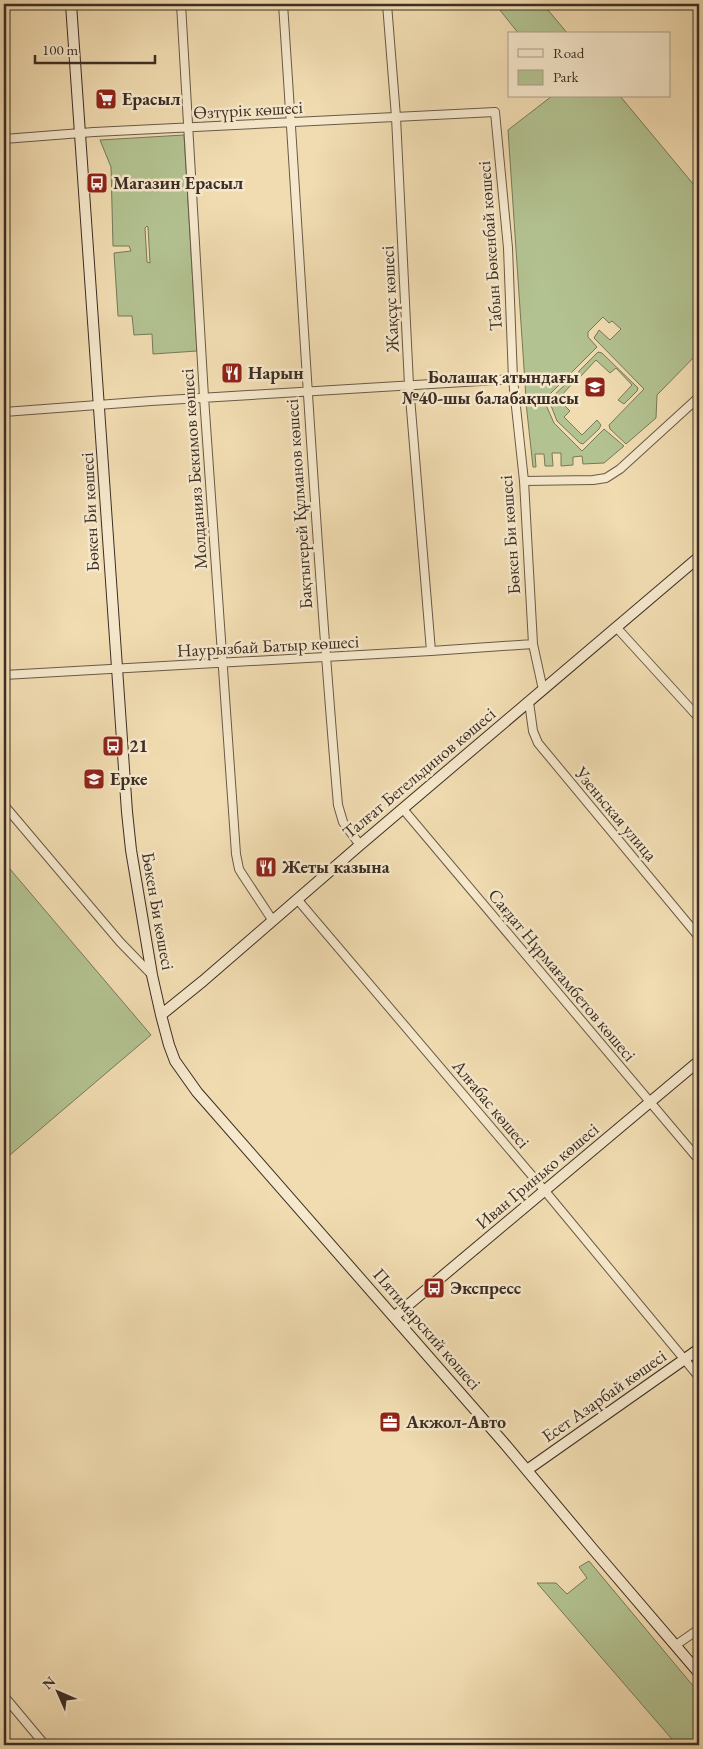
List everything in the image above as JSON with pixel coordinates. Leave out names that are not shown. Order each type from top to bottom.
[{"type":"street","name":"Бөкен Би көшесі","points":[[71,4],[100,405],[116,670],[131,850],[152,975],[170,1050]]},
{"type":"street","name":"Молданияз Бекимов көшесі","points":[[180,4],[222,663],[239,869],[273,921]]},
{"type":"street","name":"Бақтыгерей Құлманов көшесі","points":[[283,4],[306,391],[325,658],[340,814],[343,822],[360,845]]},
{"type":"street","name":"Жақсұс көшесі","points":[[387,4],[396,117],[409,386],[431,651]]},
{"type":"street","name":"Өзтүрік көшесі","points":[[4,139],[81,133],[495,112]]},
{"type":"street","name":"Табын Бөкенбай көшесі","points":[[495,112],[508,248],[513,378]]},
{"type":"street","name":"Бөкен Би көшесі","points":[[513,378],[524,481],[533,644],[543,690]]},
{"type":"street","points":[[4,412],[204,397],[409,386],[513,378]]},
{"type":"street","points":[[524,481],[593,480],[606,478],[620,469],[699,397]]},
{"type":"street","name":"Талғат Бегельдинов көшесі","points":[[161,1015],[699,557]]},
{"type":"street","points":[[617,628],[699,718]]},
{"type":"street","name":"Наурызбай Батыр көшесі","points":[[4,675],[325,658],[533,644]]},
{"type":"street","name":"Узеньская улица","points":[[529,702],[533,731],[538,743],[699,937]]},
{"type":"street","points":[[4,805],[120,942],[152,975]]},
{"type":"street","name":"Сағдат Нұрмағамбетов көшесі","points":[[403,809],[699,1160]]},
{"type":"street","name":"Алғабас көшесі","points":[[297,899],[545,1191],[699,1377]]},
{"type":"street","name":"Пятимарский көшесі","points":[[170,1050],[178,1066],[197,1092],[395,1316],[699,1673]]},
{"type":"street","name":"Иван Гринько көшесі","points":[[395,1316],[699,1061]]},
{"type":"street","name":"Есет Азарбай көшесі","points":[[527,1470],[699,1349]]},
{"type":"street","points":[[676,1645],[699,1629]]},
{"type":"street","points":[[4,1696],[45,1745]]},
{"type":"green space","points":[[495,4],[543,4],[566,32],[517,32]]},
{"type":"green space","points":[[549,98],[622,98],[699,191],[699,352],[657,395],[656,418],[626,444],[610,429],[609,425],[644,389],[594,338],[599,330],[610,340],[621,329],[612,321],[609,323],[603,317],[588,332],[588,337],[597,347],[547,397],[526,398],[508,130]]},
{"type":"green space","points":[[184,135],[197,351],[153,354],[152,334],[134,335],[132,316],[118,316],[114,253],[131,251],[129,246],[113,246],[111,167],[100,140]],"holes":[[[148,227],[150,263],[147,262],[145,228]]]},
{"type":"green space","points":[[598,352],[602,353],[638,388],[624,404],[618,400],[632,385],[616,368],[610,373],[596,360],[580,377],[578,376],[579,371]]},
{"type":"green space","points":[[568,382],[572,384],[558,399],[570,411],[564,417],[582,435],[597,420],[601,425],[583,444],[557,421],[550,403],[552,397]]},
{"type":"green space","points":[[526,403],[543,403],[546,405],[554,423],[582,451],[604,429],[624,446],[604,463],[583,464],[582,456],[573,457],[573,465],[561,466],[561,453],[552,453],[553,466],[545,466],[544,454],[535,454],[536,467],[533,467]]},
{"type":"green space","points":[[4,862],[151,1035],[4,1160]]},
{"type":"green space","points":[[589,1561],[699,1693],[699,1745],[677,1745],[537,1583],[556,1583],[567,1594],[587,1578],[579,1567]]},
{"type":"place","name":"Ерасыл","points":[[106,99]]},
{"type":"place","name":"Магазин Ерасыл","points":[[97,183]]},
{"type":"place","name":"Нарын","points":[[232,373]]},
{"type":"place","name":"Болашақ атындағы №40-шы балабақшасы","points":[[595,387]]},
{"type":"place","name":"21","points":[[113,746]]},
{"type":"place","name":"Ерке","points":[[94,779]]},
{"type":"place","name":"Жеты казына","points":[[266,867]]},
{"type":"place","name":"Экспресс","points":[[434,1288]]},
{"type":"place","name":"Акжол-Авто","points":[[390,1422]]}]
